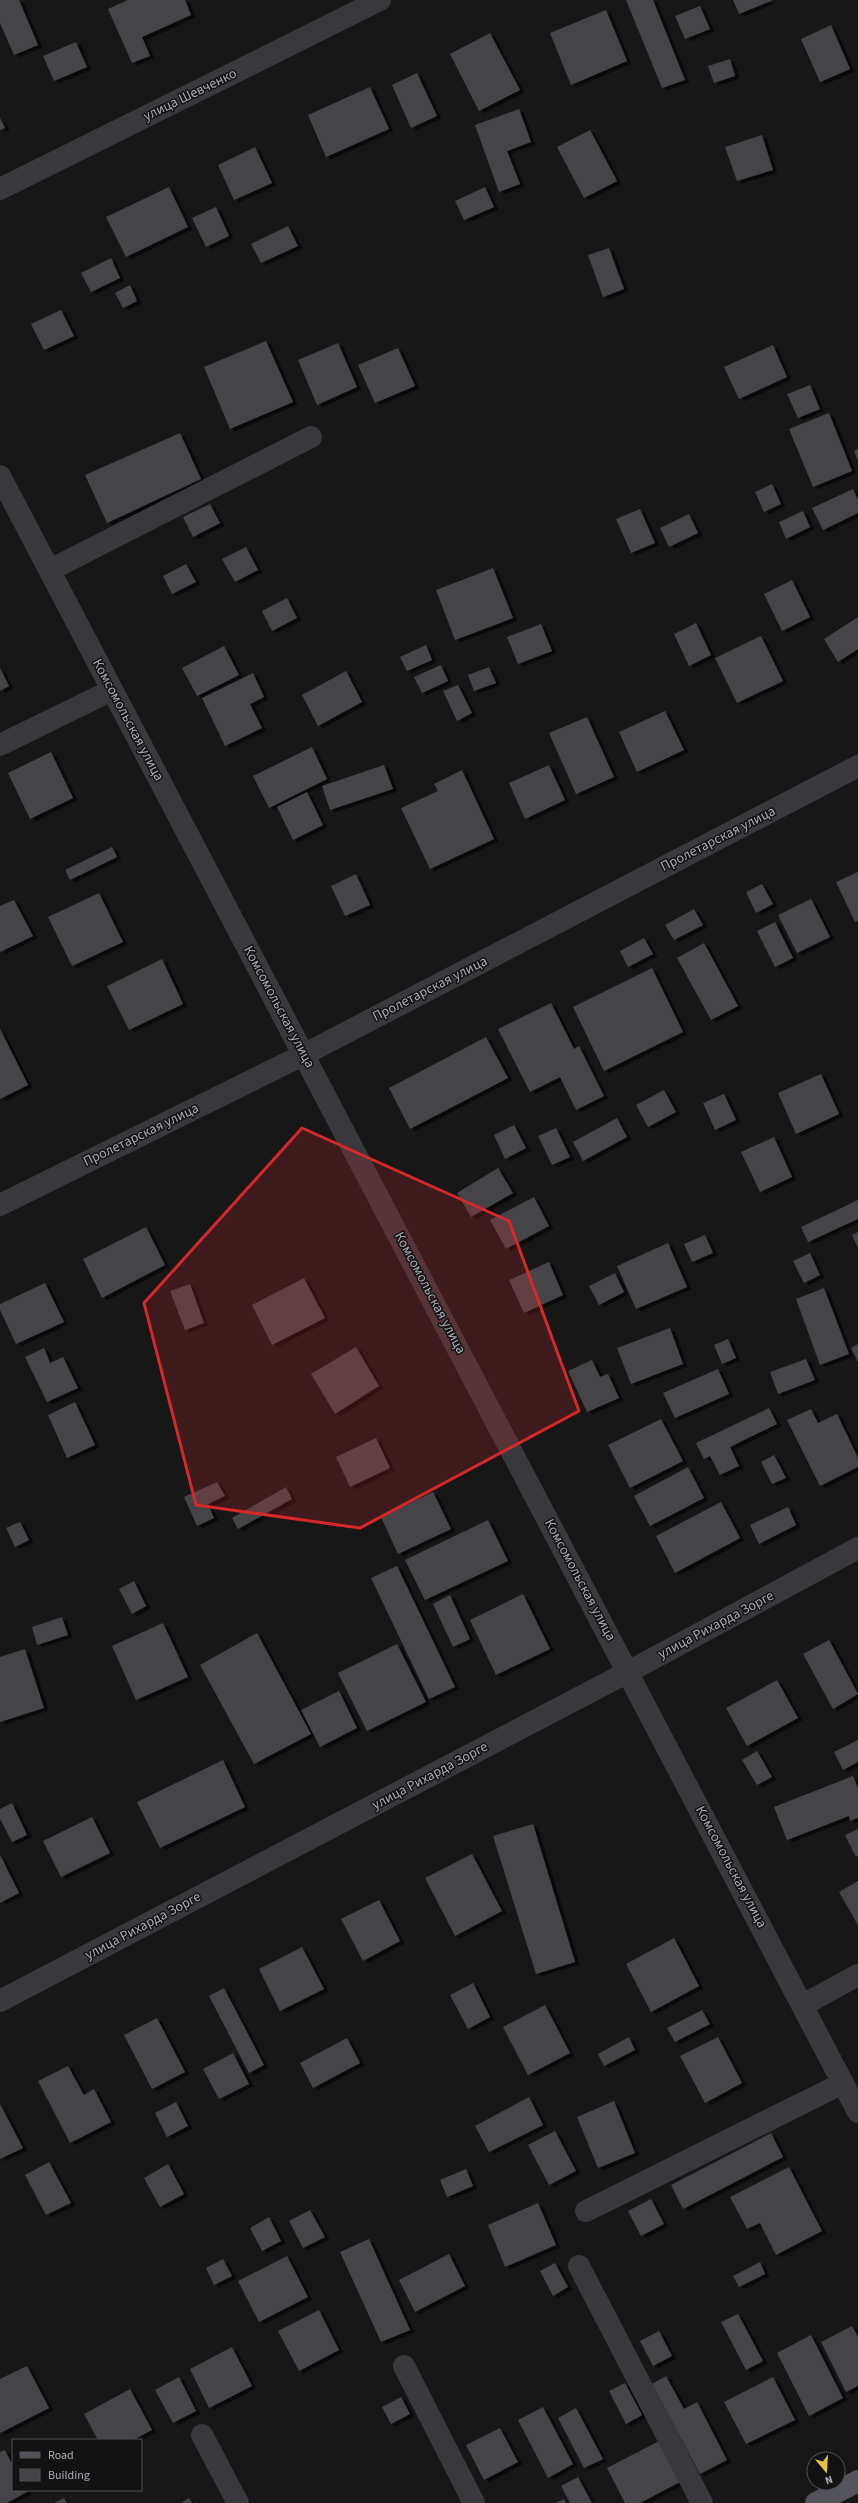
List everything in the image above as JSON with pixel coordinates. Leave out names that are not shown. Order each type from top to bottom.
[{"type":"main road","points":[[816,2503],[858,2481]]},
{"type":"street","name":"улица Шевченко","points":[[0,189],[380,0]]},
{"type":"street","points":[[50,570],[311,437]]},
{"type":"street","name":"Комсомольская улица","points":[[0,476],[305,1054],[858,2112]]},
{"type":"street","points":[[0,745],[112,690]]},
{"type":"street","name":"Пролетарская улица","points":[[0,1206],[305,1054],[858,766]]},
{"type":"street","name":"улица Рихарда Зорге","points":[[0,2001],[628,1672],[858,1548]]},
{"type":"street","points":[[803,2005],[858,1975]]},
{"type":"street","points":[[586,2211],[843,2083]]},
{"type":"street","points":[[579,2266],[702,2503]]},
{"type":"street","points":[[404,2366],[474,2503]]},
{"type":"street","points":[[202,2435],[238,2503]]},
{"type":"highlighted area","points":[[302,1128],[509,1221],[579,1411],[360,1528],[196,1505],[144,1303]]},
{"type":"building","points":[[0,0],[19,0],[38,45],[14,55],[0,23]]},
{"type":"building","points":[[128,0],[185,0],[191,15],[142,37],[150,56],[132,63],[108,9]]},
{"type":"building","points":[[626,0],[653,0],[685,80],[662,88]]},
{"type":"building","points":[[733,0],[773,0],[739,14]]},
{"type":"building","points":[[700,6],[710,29],[685,39],[675,16]]},
{"type":"building","points":[[606,10],[627,61],[571,85],[550,33]]},
{"type":"building","points":[[831,25],[850,69],[820,82],[801,39]]},
{"type":"building","points":[[490,33],[520,90],[479,111],[450,54]]},
{"type":"building","points":[[76,42],[87,67],[54,81],[43,56]]},
{"type":"building","points":[[730,59],[735,76],[714,83],[708,66]]},
{"type":"building","points":[[417,73],[437,116],[411,128],[392,85]]},
{"type":"building","points":[[370,87],[389,129],[326,157],[308,115]]},
{"type":"building","points":[[519,109],[531,142],[507,151],[520,184],[499,192],[475,125]]},
{"type":"building","points":[[0,118],[5,128],[0,130]]},
{"type":"building","points":[[590,130],[617,181],[584,198],[557,147]]},
{"type":"building","points":[[762,135],[773,170],[737,181],[725,147]]},
{"type":"building","points":[[255,147],[272,183],[234,200],[218,165]]},
{"type":"building","points":[[169,187],[188,227],[126,257],[106,217]]},
{"type":"building","points":[[485,187],[494,207],[464,220],[455,201]]},
{"type":"building","points":[[216,207],[229,236],[206,247],[192,218]]},
{"type":"building","points":[[288,226],[298,246],[261,263],[251,244]]},
{"type":"building","points":[[609,248],[624,289],[603,297],[588,255]]},
{"type":"building","points":[[111,258],[120,278],[91,292],[81,273]]},
{"type":"building","points":[[130,285],[137,301],[123,308],[115,293]]},
{"type":"building","points":[[61,310],[74,336],[44,350],[31,324]]},
{"type":"building","points":[[266,341],[293,402],[230,429],[204,367]]},
{"type":"building","points":[[338,343],[357,387],[317,405],[298,360]]},
{"type":"building","points":[[773,345],[787,377],[739,399],[724,367]]},
{"type":"building","points":[[398,348],[415,386],[375,403],[358,365]]},
{"type":"building","points":[[810,385],[820,409],[798,418],[787,394]]},
{"type":"building","points":[[829,413],[852,471],[813,487],[789,429]]},
{"type":"building","points":[[180,433],[201,479],[107,523],[85,475]]},
{"type":"building","points":[[858,449],[858,461],[854,451]]},
{"type":"building","points":[[772,484],[781,504],[764,512],[755,492]]},
{"type":"building","points":[[853,489],[858,500],[858,513],[823,530],[812,508]]},
{"type":"building","points":[[210,504],[220,523],[193,537],[183,517]]},
{"type":"building","points":[[640,509],[655,543],[631,553],[616,519]]},
{"type":"building","points":[[803,511],[810,527],[786,539],[779,522]]},
{"type":"building","points":[[689,514],[698,533],[669,547],[660,528]]},
{"type":"building","points":[[246,547],[258,570],[235,582],[222,559]]},
{"type":"building","points":[[186,564],[196,582],[172,594],[163,576]]},
{"type":"building","points":[[493,568],[513,618],[455,640],[436,590]]},
{"type":"building","points":[[792,580],[810,617],[782,631],[764,594]]},
{"type":"building","points":[[287,598],[297,618],[272,631],[262,611]]},
{"type":"building","points":[[858,617],[858,649],[838,662],[824,639]]},
{"type":"building","points":[[696,623],[711,655],[689,666],[674,634]]},
{"type":"building","points":[[541,624],[552,651],[518,664],[507,637]]},
{"type":"building","points":[[761,636],[783,681],[737,703],[715,658]]},
{"type":"building","points":[[426,645],[432,660],[407,671],[400,657]]},
{"type":"building","points":[[224,646],[239,675],[197,696],[182,668]]},
{"type":"building","points":[[441,665],[448,681],[422,693],[414,677]]},
{"type":"building","points":[[489,667],[496,683],[474,691],[468,675]]},
{"type":"building","points":[[0,668],[9,686],[0,691]]},
{"type":"building","points":[[346,671],[362,702],[318,726],[302,695]]},
{"type":"building","points":[[253,673],[264,697],[250,704],[262,728],[225,746],[202,698]]},
{"type":"building","points":[[458,685],[472,713],[457,721],[443,691]]},
{"type":"building","points":[[665,711],[684,750],[637,772],[619,732]]},
{"type":"building","points":[[587,717],[614,777],[576,794],[549,733]]},
{"type":"building","points":[[312,747],[327,779],[269,808],[253,776]]},
{"type":"building","points":[[51,752],[73,798],[30,819],[8,773]]},
{"type":"building","points":[[384,765],[393,789],[330,810],[322,786]]},
{"type":"building","points":[[549,765],[565,800],[525,819],[509,783]]},
{"type":"building","points":[[462,770],[494,839],[430,869],[401,808],[438,791],[434,784]]},
{"type":"building","points":[[307,792],[323,825],[293,840],[277,807]]},
{"type":"building","points":[[112,847],[117,857],[70,880],[65,870]]},
{"type":"building","points":[[858,872],[858,921],[855,922],[836,882]]},
{"type":"building","points":[[356,874],[370,905],[345,916],[331,886]]},
{"type":"building","points":[[762,884],[773,904],[756,913],[746,892]]},
{"type":"building","points":[[99,893],[123,942],[72,966],[48,917]]},
{"type":"building","points":[[811,899],[830,937],[797,953],[778,915]]},
{"type":"building","points":[[14,900],[33,936],[0,952],[0,906]]},
{"type":"building","points":[[694,909],[703,925],[674,940],[665,925]]},
{"type":"building","points":[[775,922],[793,958],[775,967],[757,931]]},
{"type":"building","points":[[644,938],[653,954],[628,967],[620,951]]},
{"type":"building","points":[[704,943],[738,1006],[711,1020],[677,958]]},
{"type":"building","points":[[162,959],[183,1004],[129,1030],[107,986]]},
{"type":"building","points":[[652,968],[683,1032],[604,1071],[573,1007]]},
{"type":"building","points":[[551,1003],[574,1049],[579,1046],[604,1096],[576,1110],[560,1077],[530,1092],[498,1029]]},
{"type":"building","points":[[0,1029],[28,1085],[0,1099]]},
{"type":"building","points":[[486,1037],[508,1078],[410,1129],[389,1088]]},
{"type":"building","points":[[821,1074],[839,1114],[796,1134],[778,1093]]},
{"type":"building","points":[[664,1090],[676,1112],[648,1127],[636,1105]]},
{"type":"building","points":[[724,1094],[736,1120],[715,1130],[703,1103]]},
{"type":"building","points":[[617,1118],[627,1137],[583,1161],[573,1142]]},
{"type":"building","points":[[514,1125],[526,1148],[505,1159],[494,1135]]},
{"type":"building","points":[[556,1128],[570,1157],[552,1165],[538,1136]]},
{"type":"building","points":[[774,1137],[792,1177],[760,1192],[741,1152]]},
{"type":"building","points":[[498,1168],[513,1193],[471,1217],[457,1193]]},
{"type":"building","points":[[534,1197],[549,1226],[506,1249],[490,1220]]},
{"type":"building","points":[[858,1200],[858,1219],[808,1242],[801,1227]]},
{"type":"building","points":[[146,1227],[165,1265],[102,1298],[83,1259]]},
{"type":"building","points":[[858,1232],[858,1248],[852,1235]]},
{"type":"building","points":[[705,1235],[713,1253],[692,1262],[684,1244]]},
{"type":"building","points":[[668,1243],[687,1287],[636,1309],[617,1266]]},
{"type":"building","points":[[810,1253],[820,1275],[804,1283],[793,1261]]},
{"type":"building","points":[[549,1262],[563,1295],[524,1313],[509,1280]]},
{"type":"building","points":[[615,1273],[624,1292],[599,1305],[589,1286]]},
{"type":"building","points":[[304,1278],[325,1318],[272,1345],[252,1305]]},
{"type":"building","points":[[45,1283],[64,1322],[16,1344],[0,1310],[0,1304]]},
{"type":"building","points":[[190,1284],[204,1323],[185,1330],[170,1291]]},
{"type":"building","points":[[824,1288],[849,1354],[820,1365],[796,1299]]},
{"type":"building","points":[[670,1328],[683,1364],[631,1384],[617,1348]]},
{"type":"building","points":[[728,1339],[736,1358],[722,1364],[714,1345]]},
{"type":"building","points":[[858,1344],[858,1362],[851,1348]]},
{"type":"building","points":[[356,1347],[379,1386],[335,1414],[311,1374]]},
{"type":"building","points":[[44,1348],[50,1363],[63,1357],[78,1388],[47,1402],[25,1357]]},
{"type":"building","points":[[806,1359],[815,1380],[778,1394],[770,1372]]},
{"type":"building","points":[[592,1360],[600,1377],[608,1374],[619,1398],[587,1412],[568,1371]]},
{"type":"building","points":[[718,1369],[729,1394],[675,1418],[663,1393]]},
{"type":"building","points":[[75,1402],[95,1445],[67,1458],[48,1415]]},
{"type":"building","points":[[769,1408],[777,1424],[730,1447],[739,1466],[720,1475],[710,1456],[704,1459],[696,1443]]},
{"type":"building","points":[[811,1409],[818,1423],[837,1414],[858,1458],[858,1467],[820,1486],[787,1420]]},
{"type":"building","points":[[661,1419],[683,1461],[630,1488],[608,1445]]},
{"type":"building","points":[[376,1438],[390,1468],[350,1487],[336,1457]]},
{"type":"building","points":[[774,1455],[786,1478],[772,1484],[761,1462]]},
{"type":"building","points":[[688,1467],[704,1498],[650,1526],[634,1496]]},
{"type":"building","points":[[217,1482],[225,1496],[208,1504],[214,1518],[197,1526],[184,1497]]},
{"type":"building","points":[[286,1487],[292,1499],[238,1529],[232,1518]]},
{"type":"building","points":[[433,1492],[451,1529],[398,1554],[381,1517]]},
{"type":"building","points":[[721,1502],[740,1538],[675,1573],[656,1536]]},
{"type":"building","points":[[788,1507],[796,1525],[759,1544],[750,1525]]},
{"type":"building","points":[[488,1520],[508,1561],[425,1600],[405,1560]]},
{"type":"building","points":[[20,1522],[29,1540],[15,1547],[6,1528]]},
{"type":"building","points":[[397,1566],[455,1687],[429,1699],[371,1578]]},
{"type":"building","points":[[134,1581],[146,1606],[132,1614],[119,1589]]},
{"type":"building","points":[[523,1594],[550,1649],[496,1675],[470,1620]]},
{"type":"building","points":[[450,1595],[470,1639],[453,1647],[433,1604]]},
{"type":"building","points":[[62,1617],[68,1635],[37,1645],[32,1627]]},
{"type":"building","points":[[163,1623],[188,1677],[136,1700],[112,1646]]},
{"type":"building","points":[[257,1633],[311,1734],[254,1764],[200,1665]]},
{"type":"building","points":[[829,1640],[858,1694],[833,1709],[803,1654]]},
{"type":"building","points":[[397,1644],[426,1702],[367,1731],[338,1673]]},
{"type":"building","points":[[25,1649],[44,1708],[0,1722],[0,1657]]},
{"type":"building","points":[[777,1680],[798,1718],[747,1746],[726,1708]]},
{"type":"building","points":[[339,1691],[357,1728],[320,1747],[301,1710]]},
{"type":"building","points":[[858,1740],[858,1762],[843,1770],[834,1752]]},
{"type":"building","points":[[757,1751],[772,1777],[757,1785],[742,1760]]},
{"type":"building","points":[[223,1760],[245,1807],[160,1848],[137,1802]]},
{"type":"building","points":[[853,1776],[858,1788],[858,1818],[850,1821],[849,1816],[787,1840],[774,1807]]},
{"type":"building","points":[[12,1803],[27,1835],[12,1842],[0,1819],[0,1809]]},
{"type":"building","points":[[92,1817],[110,1853],[61,1877],[43,1841]]},
{"type":"building","points":[[533,1824],[575,1962],[536,1974],[493,1836]]},
{"type":"building","points":[[858,1829],[858,1856],[856,1857],[845,1835]]},
{"type":"building","points":[[472,1854],[502,1911],[455,1936],[425,1878]]},
{"type":"building","points":[[0,1855],[19,1893],[0,1903]]},
{"type":"building","points":[[858,1881],[858,1925],[839,1892]]},
{"type":"building","points":[[379,1900],[400,1941],[363,1961],[341,1919]]},
{"type":"building","points":[[674,1938],[699,1986],[651,2012],[626,1964]]},
{"type":"building","points":[[302,1947],[324,1989],[280,2011],[259,1969]]},
{"type":"building","points":[[473,1983],[490,2017],[468,2029],[450,1995]]},
{"type":"building","points":[[224,1988],[264,2065],[249,2073],[209,1996]]},
{"type":"building","points":[[545,2005],[570,2053],[528,2075],[503,2027]]},
{"type":"building","points":[[702,2010],[710,2024],[675,2042],[667,2028]]},
{"type":"building","points":[[157,2018],[185,2072],[152,2089],[124,2035]]},
{"type":"building","points":[[629,2037],[635,2050],[604,2066],[598,2054]]},
{"type":"building","points":[[718,2037],[742,2083],[705,2103],[680,2056]]},
{"type":"building","points":[[347,2038],[360,2063],[313,2088],[300,2063]]},
{"type":"building","points":[[233,2053],[249,2084],[219,2099],[203,2069]]},
{"type":"building","points":[[68,2066],[84,2095],[94,2089],[111,2122],[70,2143],[38,2081]]},
{"type":"building","points":[[529,2097],[543,2125],[489,2152],[475,2126]]},
{"type":"building","points":[[614,2101],[635,2153],[598,2168],[577,2117]]},
{"type":"building","points":[[176,2102],[188,2126],[167,2137],[155,2113]]},
{"type":"building","points":[[0,2104],[23,2148],[0,2159]]},
{"type":"building","points":[[555,2131],[576,2171],[549,2185],[528,2145]]},
{"type":"building","points":[[771,2133],[783,2157],[683,2209],[671,2185]]},
{"type":"building","points":[[49,2162],[71,2203],[46,2215],[25,2175]]},
{"type":"building","points":[[168,2164],[184,2194],[160,2207],[144,2178]]},
{"type":"building","points":[[789,2167],[822,2231],[776,2255],[760,2223],[747,2229],[730,2197]]},
{"type":"building","points":[[466,2169],[473,2186],[447,2197],[440,2180]]},
{"type":"building","points":[[651,2199],[664,2224],[641,2236],[628,2211]]},
{"type":"building","points":[[538,2203],[556,2245],[505,2267],[488,2225]]},
{"type":"building","points":[[310,2210],[325,2237],[303,2248],[289,2221]]},
{"type":"building","points":[[269,2217],[281,2241],[262,2251],[250,2228]]},
{"type":"building","points":[[369,2239],[410,2330],[381,2342],[340,2252]]},
{"type":"building","points":[[449,2254],[465,2286],[415,2312],[399,2280]]},
{"type":"building","points":[[287,2256],[308,2297],[259,2322],[238,2281]]},
{"type":"building","points":[[223,2259],[232,2276],[214,2285],[206,2268]]},
{"type":"building","points":[[760,2262],[765,2274],[739,2287],[733,2276]]},
{"type":"building","points":[[555,2263],[568,2287],[553,2296],[540,2271]]},
{"type":"building","points":[[319,2310],[339,2350],[299,2371],[278,2331]]},
{"type":"building","points":[[738,2314],[763,2361],[746,2370],[721,2322]]},
{"type":"building","points":[[852,2326],[858,2337],[858,2386],[846,2392],[821,2342]]},
{"type":"building","points":[[659,2331],[672,2356],[653,2366],[640,2341]]},
{"type":"building","points":[[811,2335],[843,2398],[809,2416],[777,2353]]},
{"type":"building","points":[[232,2347],[252,2386],[209,2408],[190,2369]]},
{"type":"building","points":[[27,2366],[49,2408],[0,2433],[0,2379]]},
{"type":"building","points":[[666,2376],[684,2409],[697,2402],[727,2460],[700,2474],[652,2384]]},
{"type":"building","points":[[179,2377],[196,2411],[173,2423],[155,2390]]},
{"type":"building","points":[[773,2377],[795,2420],[746,2444],[724,2402]]},
{"type":"building","points":[[625,2383],[642,2415],[626,2424],[609,2391]]},
{"type":"building","points":[[130,2389],[152,2430],[135,2439],[97,2439],[84,2414]]},
{"type":"building","points":[[401,2397],[410,2414],[391,2424],[382,2407]]},
{"type":"building","points":[[543,2407],[573,2464],[548,2478],[518,2420]]},
{"type":"building","points":[[576,2408],[603,2459],[584,2468],[558,2418]]},
{"type":"building","points":[[500,2428],[518,2462],[484,2480],[466,2445]]},
{"type":"building","points":[[661,2440],[682,2481],[640,2503],[625,2503],[607,2468]]},
{"type":"building","points":[[5,2450],[12,2464],[12,2491],[27,2492],[7,2503],[0,2503],[0,2452]]},
{"type":"building","points":[[578,2477],[592,2503],[570,2503],[561,2486]]},
{"type":"building","points":[[64,2498],[67,2503],[54,2503]]},
{"type":"building","points":[[189,2498],[192,2503],[181,2503]]},
{"type":"building","points":[[564,2499],[566,2503],[555,2503]]}]
